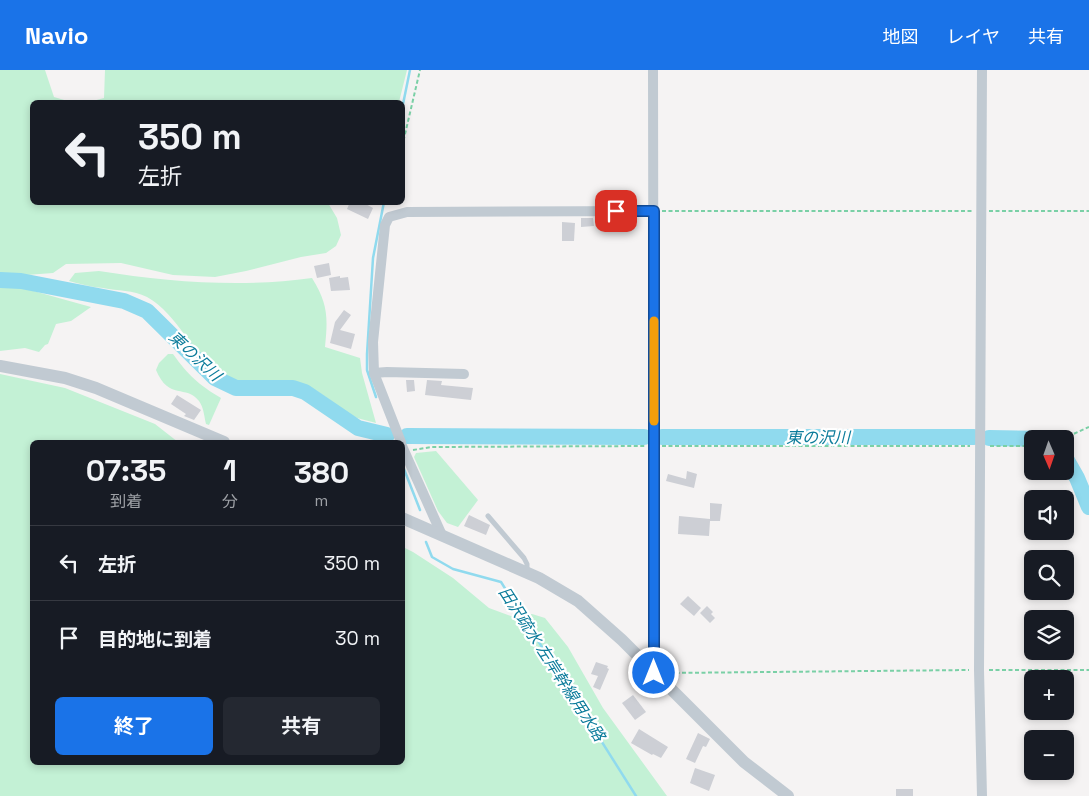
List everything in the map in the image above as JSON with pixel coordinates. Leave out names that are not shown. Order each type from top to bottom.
[{"type":"street","points":[[653,70],[654,673]]},
{"type":"street","points":[[982,70],[980,446],[982,796]]},
{"type":"street","points":[[400,440],[374,373],[373,342],[385,225],[389,217],[407,212],[654,211]]},
{"type":"street","points":[[0,366],[65,378],[96,388],[219,440]]},
{"type":"street","points":[[374,373],[464,374]]},
{"type":"street","points":[[405,452],[441,533]]},
{"type":"street","points":[[405,519],[441,533],[527,572],[578,601],[622,640],[744,762],[788,796]]},
{"type":"lane","points":[[488,516],[524,558],[527,564],[527,572]]},
{"type":"path","points":[[405,134],[420,70]]},
{"type":"path","points":[[654,211],[1089,210]]},
{"type":"path","points":[[1074,434],[1089,427]]},
{"type":"path","points":[[405,447],[1024,446]]},
{"type":"path","points":[[654,673],[1089,670]]},
{"type":"green space","points":[[0,70],[45,70],[54,97],[64,100],[30,100],[30,205],[329,205],[337,218],[341,235],[336,246],[326,253],[215,277],[173,275],[121,263],[66,264],[53,273],[0,277]]},
{"type":"green space","points":[[105,70],[407,70],[400,100],[96,100],[104,98]]},
{"type":"green space","points":[[99,271],[179,281],[232,283],[259,283],[312,278],[326,311],[325,347],[360,358],[362,373],[376,423],[357,418],[317,391],[302,384],[283,381],[243,382],[224,376],[213,368],[168,314],[147,297],[131,292],[94,287],[69,281],[75,273]]},
{"type":"green space","points":[[0,285],[30,290],[91,307],[71,321],[56,324],[48,344],[39,352],[25,348],[0,351]]},
{"type":"green space","points":[[168,354],[173,354],[194,379],[221,398],[209,425],[206,424],[201,404],[194,396],[172,389],[161,380],[156,370],[159,363]]},
{"type":"green space","points":[[0,374],[65,388],[155,424],[175,440],[30,440],[30,765],[405,765],[405,548],[453,578],[489,608],[511,616],[532,614],[545,618],[568,647],[603,708],[667,796],[0,796]]},
{"type":"green space","points":[[436,451],[478,500],[458,527],[447,523],[438,511],[414,457],[416,453]]},
{"type":"building","points":[[349,205],[368,205],[373,208],[368,219],[347,209]]},
{"type":"building","points":[[581,218],[593,218],[594,226],[581,227]]},
{"type":"building","points":[[562,222],[575,223],[574,241],[562,241]]},
{"type":"building","points":[[329,263],[331,275],[317,278],[314,266]]},
{"type":"building","points":[[340,276],[340,278],[348,277],[350,290],[331,291],[329,278]]},
{"type":"building","points":[[344,310],[351,315],[340,330],[355,334],[351,349],[330,343],[335,322]]},
{"type":"building","points":[[406,380],[414,380],[415,391],[407,392]]},
{"type":"building","points":[[427,380],[442,381],[441,385],[473,388],[471,400],[425,395]]},
{"type":"building","points":[[177,395],[201,410],[194,420],[184,416],[186,414],[171,404]]},
{"type":"building","points":[[687,471],[697,474],[694,488],[666,481],[668,474],[686,479]]},
{"type":"building","points":[[710,503],[722,504],[720,521],[710,521],[709,536],[678,534],[679,516],[710,519]]},
{"type":"building","points":[[469,515],[490,525],[486,535],[464,526]]},
{"type":"building","points":[[688,596],[701,608],[694,616],[680,604]]},
{"type":"building","points":[[707,606],[713,612],[711,614],[715,618],[710,623],[700,613]]},
{"type":"building","points":[[596,662],[608,666],[607,668],[609,669],[600,690],[593,687],[598,676],[591,674]]},
{"type":"building","points":[[639,676],[648,685],[643,690],[634,681]]},
{"type":"building","points":[[633,695],[646,712],[635,720],[622,703]]},
{"type":"building","points":[[639,729],[668,747],[661,758],[631,743]]},
{"type":"building","points":[[698,733],[710,739],[706,747],[703,746],[695,763],[686,759]]},
{"type":"building","points":[[695,768],[715,775],[709,791],[690,783]]},
{"type":"building","points":[[896,789],[913,789],[913,796],[896,796]]},
{"type":"waterway","name":"田沢疏水 左岸幹線用水路","points":[[404,100],[410,70]]},
{"type":"waterway","name":"田沢疏水 左岸幹線用水路","points":[[376,397],[367,370],[367,354],[373,258],[383,205]]},
{"type":"waterway","name":"東の沢川","points":[[0,280],[21,281],[124,301],[147,311],[215,378],[236,388],[293,388],[305,392],[358,428],[387,435]]},
{"type":"waterway","name":"東の沢川","points":[[407,436],[644,437]]},
{"type":"waterway","name":"東の沢川","points":[[662,437],[974,437]]},
{"type":"waterway","name":"東の沢川","points":[[989,438],[1024,439]]},
{"type":"waterway","name":"田沢疏水 左岸幹線用水路","points":[[405,472],[420,510]]},
{"type":"waterway","name":"東の沢川","points":[[1074,473],[1089,507]]},
{"type":"waterway","name":"田沢疏水 左岸幹線用水路","points":[[426,542],[432,557],[453,569],[501,582],[636,796]]},
{"type":"slow traffic","points":[[654,321],[654,421]]},
{"type":"route","points":[[616,211],[654,211],[654,673]]}]
